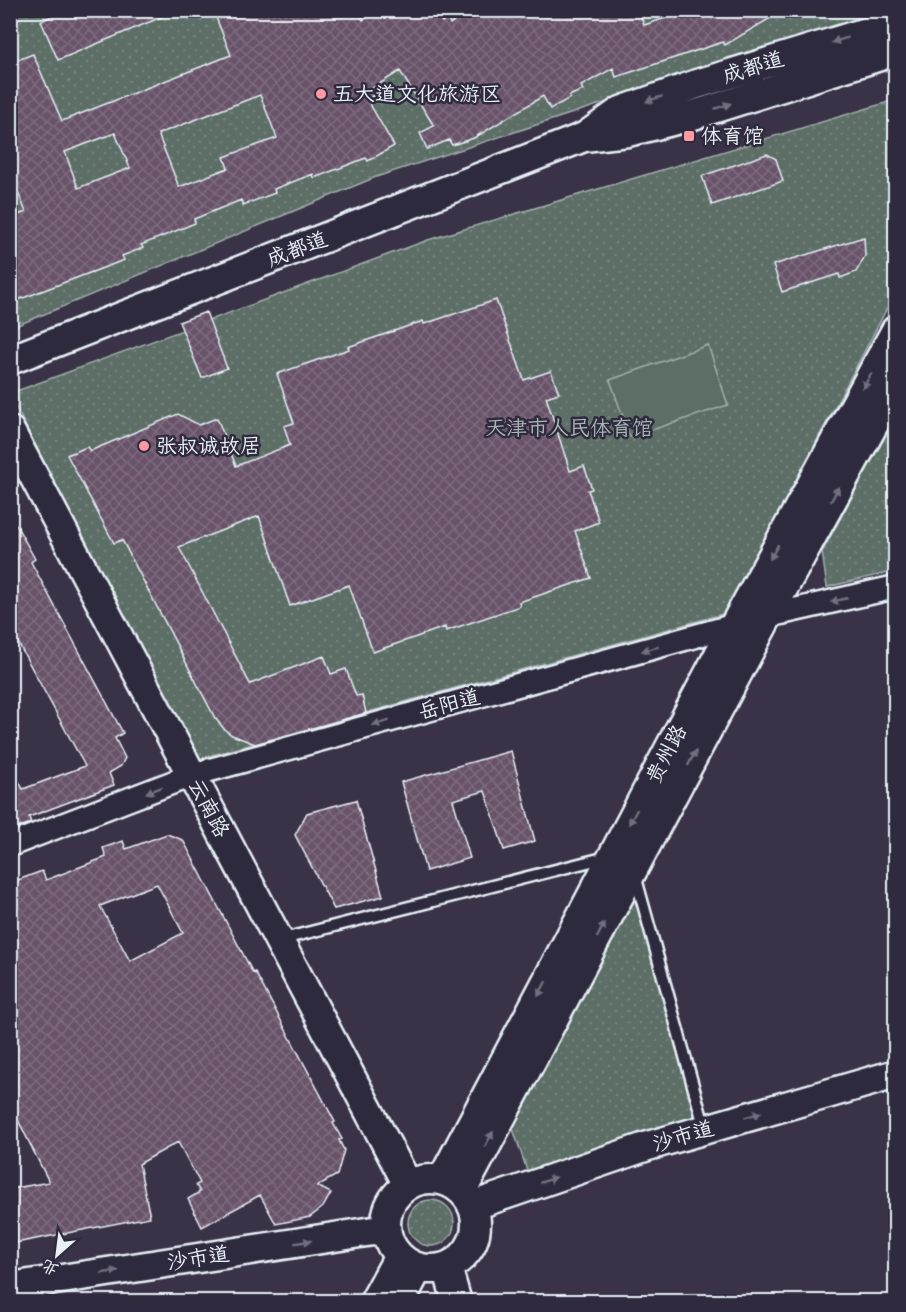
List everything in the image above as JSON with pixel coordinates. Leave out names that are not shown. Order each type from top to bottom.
[{"type":"street","name":"成都道","points":[[10,360],[584,137],[621,111],[697,84],[896,23]]},
{"type":"street","name":"成都道","points":[[584,137],[628,132],[684,118],[896,51]]},
{"type":"street","name":"贵州路","points":[[459,1192],[623,862],[734,626],[896,330]]},
{"type":"street","name":"贵州路","points":[[623,862],[768,616],[896,384]]},
{"type":"street","name":"云南路","points":[[10,431],[408,1185]]},
{"type":"street","name":"岳阳道","points":[[10,845],[192,775],[768,616],[896,586]]},
{"type":"street","name":"沙市道","points":[[459,1192],[648,1146],[896,1074]]},
{"type":"street","points":[[430,1179],[459,1192],[476,1220],[475,1235],[469,1248],[459,1260],[447,1267],[432,1270],[408,1262],[390,1244],[386,1229],[386,1216],[390,1203],[398,1192],[408,1185],[430,1179]]},
{"type":"street","name":"沙市道","points":[[10,1287],[386,1229]]},
{"type":"street","points":[[374,1302],[408,1262]]},
{"type":"street","points":[[400,1302],[408,1262]]},
{"type":"street","points":[[447,1267],[457,1302]]},
{"type":"lane","points":[[279,940],[623,862],[705,1129]]},
{"type":"green space","name":"五大道文化旅游区","points":[[11,11],[887,11],[376,177],[11,328]]},
{"type":"green space","name":"天津市人民体育馆","points":[[895,100],[895,293],[726,613],[198,759],[11,398],[11,393],[428,240]]},
{"type":"green space","points":[[708,345],[728,405],[630,437],[610,380]]},
{"type":"green space","points":[[895,418],[895,571],[827,587],[822,552]]},
{"type":"green space","points":[[632,879],[698,1123],[530,1179],[510,1120]]},
{"type":"green space","points":[[431,1200],[447,1207],[454,1223],[447,1239],[431,1246],[415,1239],[408,1223],[415,1207]]},
{"type":"building","points":[[65,10],[176,11],[58,60],[41,21]]},
{"type":"building","name":"五大道文化旅游区","points":[[213,10],[357,10],[363,20],[379,10],[435,10],[442,22],[447,19],[450,24],[472,10],[639,10],[644,25],[690,10],[784,10],[725,45],[723,42],[616,77],[613,68],[581,86],[583,90],[550,109],[543,96],[474,138],[452,145],[449,140],[427,149],[420,133],[434,126],[400,71],[371,89],[374,95],[367,99],[394,146],[368,161],[366,158],[314,178],[313,174],[274,189],[275,193],[243,205],[241,200],[194,219],[195,223],[141,245],[143,248],[122,256],[124,260],[15,301],[10,291],[10,218],[26,212],[10,173],[10,63],[33,54],[62,121],[231,55]],"holes":[[[260,95],[277,138],[224,157],[228,168],[179,187],[158,134]],[[115,133],[130,168],[78,188],[65,152]]]},
{"type":"building","points":[[767,154],[776,159],[783,181],[712,205],[702,176]]},
{"type":"building","points":[[864,237],[865,256],[856,272],[840,278],[839,274],[782,292],[773,265]]},
{"type":"building","points":[[496,300],[524,380],[551,371],[559,393],[546,397],[570,471],[584,466],[592,489],[588,490],[599,522],[575,531],[591,578],[519,602],[520,606],[446,631],[445,627],[373,652],[349,585],[290,606],[259,516],[179,547],[250,684],[324,656],[331,674],[346,669],[356,696],[362,695],[366,713],[255,744],[232,735],[215,718],[122,540],[114,543],[67,455],[87,447],[90,451],[178,414],[199,425],[217,418],[236,466],[290,445],[284,426],[294,423],[277,374],[423,321],[424,324]]},
{"type":"building","points":[[206,312],[227,368],[202,378],[179,322]]},
{"type":"building","points":[[10,514],[35,559],[31,562],[123,733],[115,738],[125,758],[121,766],[109,773],[114,785],[29,817],[31,823],[10,830],[10,765],[23,789],[85,766],[10,628]]},
{"type":"building","points":[[511,751],[535,841],[504,850],[485,791],[453,800],[470,858],[426,871],[401,782]]},
{"type":"building","points":[[356,800],[383,896],[334,909],[295,835],[307,813]]},
{"type":"building","points":[[167,834],[183,840],[335,1122],[333,1123],[342,1139],[339,1140],[344,1150],[337,1175],[317,1186],[331,1193],[323,1207],[310,1217],[276,1224],[260,1195],[202,1227],[188,1199],[200,1192],[196,1185],[200,1183],[178,1142],[139,1164],[150,1217],[10,1244],[10,1189],[49,1182],[10,1104],[10,883],[42,871],[46,880],[106,857],[103,848],[123,841],[126,849]],"holes":[[[157,884],[183,933],[130,961],[100,906]]]},
{"type":"place","name":"五大道文化旅游区","points":[[321,94]]},
{"type":"place","name":"体育馆","points":[[689,136]]},
{"type":"place","name":"张叔诚故居","points":[[144,446]]}]
